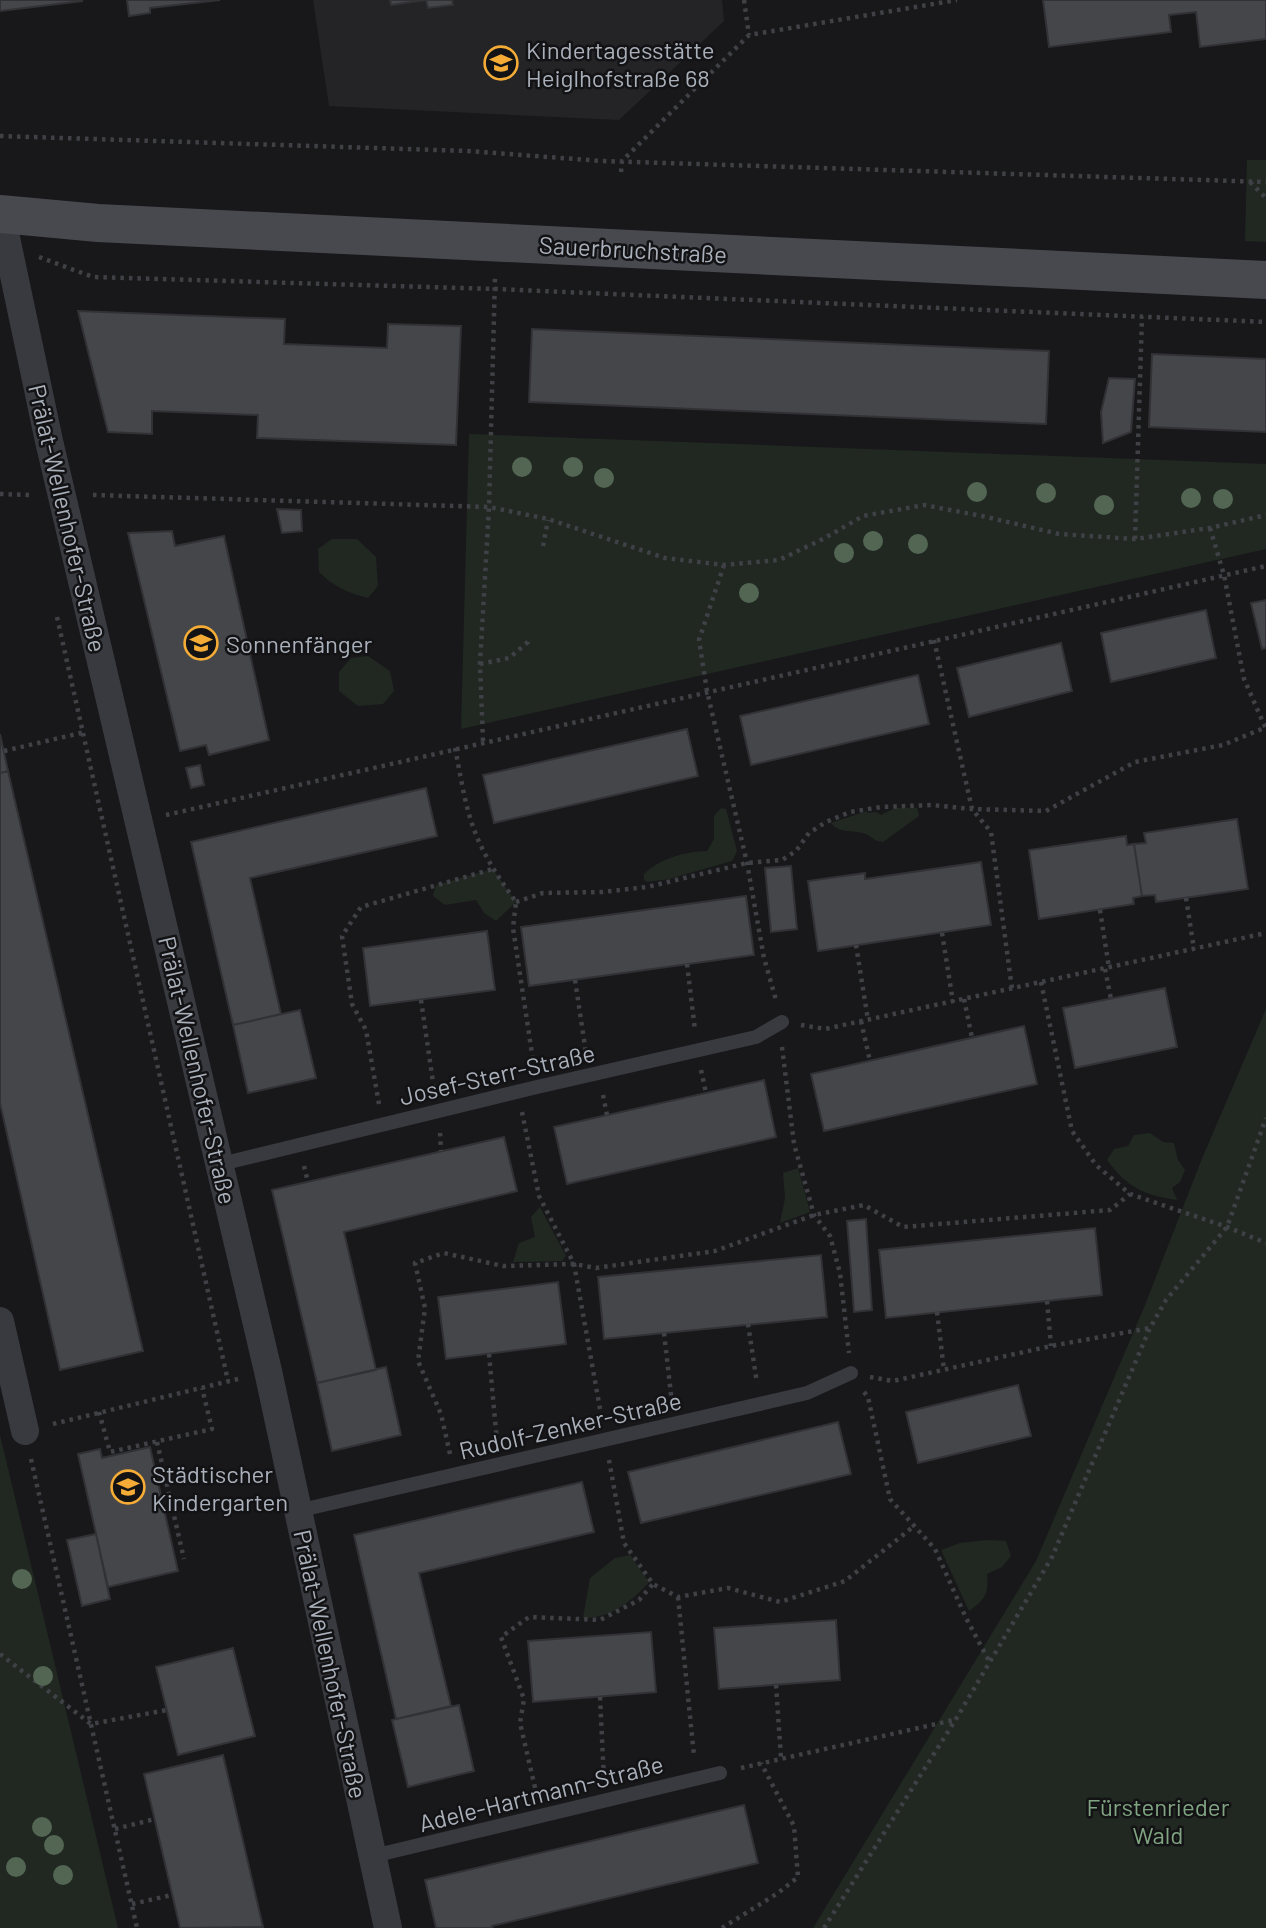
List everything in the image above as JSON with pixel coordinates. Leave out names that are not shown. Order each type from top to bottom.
[{"type":"street","name":"Sauerbruchstraße","points":[[0,214],[98,223],[1266,280]]},
{"type":"street","name":"Prälat-Wellenhofer-Straße","points":[[0,214],[62,495],[268,1371],[388,1928]]},
{"type":"street","points":[[0,1321],[25,1431]]},
{"type":"lane","name":"Josef-Sterr-Straße","points":[[221,1164],[756,1037],[782,1022]]},
{"type":"lane","name":"Rudolf-Zenker-Straße","points":[[297,1511],[760,1405],[807,1393],[851,1373]]},
{"type":"lane","name":"Adele-Hartmann-Straße","points":[[373,1856],[720,1773]]},
{"type":"path","points":[[744,0],[749,35]]},
{"type":"path","points":[[621,172],[622,162],[749,35],[957,0]]},
{"type":"path","points":[[0,136],[468,151],[622,162],[1266,182]]},
{"type":"path","points":[[1249,181],[1266,198]]},
{"type":"path","points":[[483,741],[480,664],[489,507],[497,242]]},
{"type":"path","points":[[8,254],[41,257],[93,277],[495,289],[1266,322]]},
{"type":"path","points":[[1135,539],[1142,317]]},
{"type":"path","points":[[26,482],[32,508]]},
{"type":"path","points":[[62,495],[489,507],[548,519],[665,558],[724,565],[779,561],[863,516],[924,505],[1059,534],[1135,539],[1210,528],[1266,515]]},
{"type":"path","points":[[544,546],[548,519]]},
{"type":"path","points":[[516,902],[543,893],[602,892],[647,887],[747,863],[782,860],[796,851],[809,833],[850,812],[908,804],[1046,811],[1135,762],[1223,745],[1265,729],[1244,679],[1224,575],[1210,528]]},
{"type":"path","points":[[724,565],[699,640],[707,691],[747,863],[764,958],[782,1022],[794,1144],[814,1215],[830,1236],[840,1273],[851,1373],[868,1397],[890,1499],[935,1549],[989,1661]]},
{"type":"path","points":[[138,820],[1266,566]]},
{"type":"path","points":[[56,614],[228,1381]]},
{"type":"path","points":[[480,664],[509,658],[528,642],[528,638]]},
{"type":"path","points":[[934,640],[972,809],[991,832],[1012,989]]},
{"type":"path","points":[[4,751],[116,725]]},
{"type":"path","points":[[455,748],[476,835],[493,869],[516,902],[513,928],[537,1087]]},
{"type":"path","points":[[382,1124],[366,1030],[352,1004],[342,936],[361,907],[493,869]]},
{"type":"path","points":[[1186,898],[1194,949]]},
{"type":"path","points":[[1100,910],[1111,999]]},
{"type":"path","points":[[942,933],[953,1002]]},
{"type":"path","points":[[782,1022],[825,1029],[1266,933]]},
{"type":"path","points":[[856,945],[868,1020]]},
{"type":"path","points":[[687,964],[697,1051]]},
{"type":"path","points":[[575,980],[590,1075]]},
{"type":"path","points":[[1041,982],[1072,1131],[1096,1165],[1130,1194],[1266,1243]]},
{"type":"path","points":[[964,999],[972,1038]]},
{"type":"path","points":[[421,1000],[441,1151]]},
{"type":"path","points":[[861,1021],[870,1061]]},
{"type":"path","points":[[824,1928],[956,1719],[1052,1558],[1150,1328],[1166,1300],[1227,1227],[1266,1118]]},
{"type":"path","points":[[454,1475],[441,1414],[418,1361],[425,1308],[415,1263],[444,1254],[503,1266],[574,1264],[596,1268],[715,1251],[814,1215],[864,1205],[903,1227],[1110,1210],[1130,1194]]},
{"type":"path","points":[[1047,1301],[1051,1346]]},
{"type":"path","points":[[937,1312],[944,1370]]},
{"type":"path","points":[[748,1324],[760,1405]]},
{"type":"path","points":[[851,1373],[893,1381],[1051,1346],[1150,1328]]},
{"type":"path","points":[[664,1333],[674,1424]]},
{"type":"path","points":[[489,1354],[499,1464]]},
{"type":"path","points":[[137,1928],[25,1431],[268,1371]]},
{"type":"path","points":[[99,1412],[110,1452],[157,1442],[212,1429],[201,1388]]},
{"type":"path","points":[[157,1442],[184,1559]]},
{"type":"path","points":[[541,1817],[520,1723],[523,1699],[501,1637],[529,1617],[600,1620],[639,1600],[653,1584]]},
{"type":"path","points":[[678,1597],[696,1779]]},
{"type":"path","points":[[0,1654],[91,1724],[167,1710]]},
{"type":"path","points":[[776,1685],[781,1758]]},
{"type":"path","points":[[600,1697],[604,1802]]},
{"type":"path","points":[[720,1773],[956,1719]]},
{"type":"path","points":[[722,1928],[778,1893],[797,1877],[794,1826],[761,1763]]},
{"type":"path","points":[[114,1829],[155,1819]]},
{"type":"path","points":[[132,1904],[172,1895]]},
{"type":"shaded area","name":"Kindertagesstätte Heiglhofstraße 68","points":[[313,0],[722,0],[724,21],[619,120],[329,106]]},
{"type":"green space","points":[[1247,160],[1266,160],[1266,242],[1245,241]]},
{"type":"green space","points":[[469,434],[1266,464],[1266,549],[461,729]]},
{"type":"green space","points":[[332,539],[357,539],[376,557],[378,586],[368,598],[342,589],[319,572],[318,549]]},
{"type":"green space","points":[[368,656],[390,671],[394,691],[383,704],[358,706],[339,691],[339,672],[351,658]]},
{"type":"green space","points":[[721,808],[726,809],[737,851],[732,861],[669,879],[647,882],[644,880],[644,874],[665,860],[681,854],[707,851],[714,839],[714,816]]},
{"type":"green space","points":[[895,808],[917,808],[919,816],[883,842],[866,834],[839,829],[831,823],[867,811],[881,815]]},
{"type":"green space","points":[[493,869],[516,902],[496,921],[484,913],[476,900],[445,905],[433,896],[436,885]]},
{"type":"green space","name":"Fürstenrieder Wald","points":[[1266,1009],[1266,1928],[813,1928],[1036,1561],[1145,1305],[1201,1161]]},
{"type":"green space","points":[[1150,1133],[1163,1142],[1174,1143],[1178,1160],[1185,1170],[1180,1182],[1172,1188],[1177,1200],[1137,1188],[1122,1177],[1107,1160],[1114,1149],[1128,1146],[1134,1135]]},
{"type":"green space","points":[[798,1168],[810,1212],[780,1223],[785,1198],[783,1173]]},
{"type":"green space","points":[[540,1207],[566,1256],[562,1261],[513,1262],[519,1243],[535,1237],[531,1217]]},
{"type":"green space","points":[[0,1435],[118,1928],[0,1928]]},
{"type":"green space","points":[[1006,1541],[1011,1556],[1002,1567],[987,1574],[985,1596],[969,1611],[941,1550],[960,1543]]},
{"type":"green space","points":[[630,1555],[649,1582],[620,1608],[593,1618],[583,1618],[590,1578],[615,1558]]},
{"type":"building","points":[[0,0],[82,0],[82,1],[0,11]]},
{"type":"building","points":[[127,0],[220,0],[150,8],[150,13],[129,16]]},
{"type":"building","points":[[390,0],[425,0],[391,5]]},
{"type":"building","points":[[426,0],[452,0],[453,5],[428,8]]},
{"type":"building","points":[[1043,0],[1266,0],[1266,39],[1200,47],[1196,12],[1169,15],[1171,32],[1049,47]]},
{"type":"building","points":[[78,311],[285,319],[284,344],[387,348],[388,324],[461,326],[456,445],[257,438],[258,415],[152,411],[152,434],[108,432]]},
{"type":"building","points":[[532,329],[1049,351],[1046,424],[529,402]]},
{"type":"building","points":[[1152,354],[1266,359],[1266,432],[1149,427]]},
{"type":"building","points":[[1109,378],[1135,379],[1131,432],[1103,443],[1101,412]]},
{"type":"building","points":[[277,509],[301,510],[302,531],[282,533]]},
{"type":"building","name":"Sonnenfänger","points":[[172,531],[175,546],[224,536],[269,740],[209,755],[206,745],[180,751],[128,533]]},
{"type":"building","points":[[1266,600],[1266,648],[1262,649],[1251,603]]},
{"type":"building","points":[[1206,610],[1216,658],[1111,682],[1101,633]]},
{"type":"building","points":[[1061,643],[1072,691],[969,717],[957,668]]},
{"type":"building","points":[[918,675],[929,724],[751,765],[740,716]]},
{"type":"building","points":[[687,729],[698,776],[494,823],[483,775]]},
{"type":"building","points":[[0,734],[8,771],[0,773]]},
{"type":"building","points":[[200,765],[204,785],[191,788],[186,768]]},
{"type":"building","points":[[8,771],[143,1351],[60,1370],[0,1103],[0,773]]},
{"type":"building","points":[[426,788],[437,836],[250,878],[281,1014],[233,1025],[191,842]]},
{"type":"building","points":[[1237,819],[1248,889],[1156,902],[1155,895],[1142,896],[1134,844],[1146,843],[1144,833]]},
{"type":"building","points":[[1126,836],[1127,845],[1134,844],[1142,896],[1133,898],[1134,904],[1039,919],[1029,850]]},
{"type":"building","points":[[981,862],[991,925],[818,951],[808,881],[865,873],[865,879]]},
{"type":"building","points":[[791,866],[797,929],[771,932],[765,868]]},
{"type":"building","points":[[746,896],[754,955],[529,986],[521,927]]},
{"type":"building","points":[[487,931],[495,990],[370,1006],[363,948]]},
{"type":"building","points":[[1165,988],[1177,1047],[1075,1068],[1063,1008]]},
{"type":"building","points":[[300,1010],[316,1078],[248,1093],[233,1025]]},
{"type":"building","points":[[1024,1026],[1037,1084],[824,1131],[811,1074]]},
{"type":"building","points":[[764,1080],[776,1137],[567,1184],[554,1127]]},
{"type":"building","points":[[504,1137],[517,1191],[344,1232],[376,1370],[317,1383],[272,1190]]},
{"type":"building","points":[[866,1219],[872,1310],[854,1312],[847,1221]]},
{"type":"building","points":[[1095,1228],[1102,1295],[886,1318],[879,1250]]},
{"type":"building","points":[[821,1255],[827,1317],[604,1339],[598,1277]]},
{"type":"building","points":[[558,1282],[566,1344],[446,1359],[438,1297]]},
{"type":"building","points":[[386,1367],[401,1435],[332,1451],[317,1383]]},
{"type":"building","points":[[1018,1385],[1031,1436],[918,1463],[906,1412]]},
{"type":"building","points":[[838,1422],[851,1474],[641,1523],[628,1472]]},
{"type":"building","points":[[150,1447],[178,1571],[108,1587],[78,1454],[100,1449],[102,1458]]},
{"type":"building","points":[[582,1482],[594,1532],[419,1573],[451,1706],[396,1719],[354,1535]]},
{"type":"building","points":[[96,1534],[110,1599],[82,1606],[67,1540]]},
{"type":"building","points":[[836,1620],[840,1680],[719,1689],[714,1628]]},
{"type":"building","points":[[651,1632],[656,1692],[533,1702],[528,1641]]},
{"type":"building","points":[[233,1648],[255,1736],[178,1755],[156,1667]]},
{"type":"building","points":[[459,1705],[474,1771],[408,1787],[392,1720]]},
{"type":"building","points":[[223,1755],[263,1927],[180,1928],[144,1774]]},
{"type":"building","points":[[744,1805],[758,1863],[492,1926],[493,1928],[436,1928],[425,1880]]},
{"type":"place","name":"Kindertagesstätte Heiglhofstraße 68","points":[[501,63]]},
{"type":"place","name":"Sonnenfänger","points":[[201,643]]},
{"type":"place","name":"Städtischer Kindergarten","points":[[128,1487]]}]
